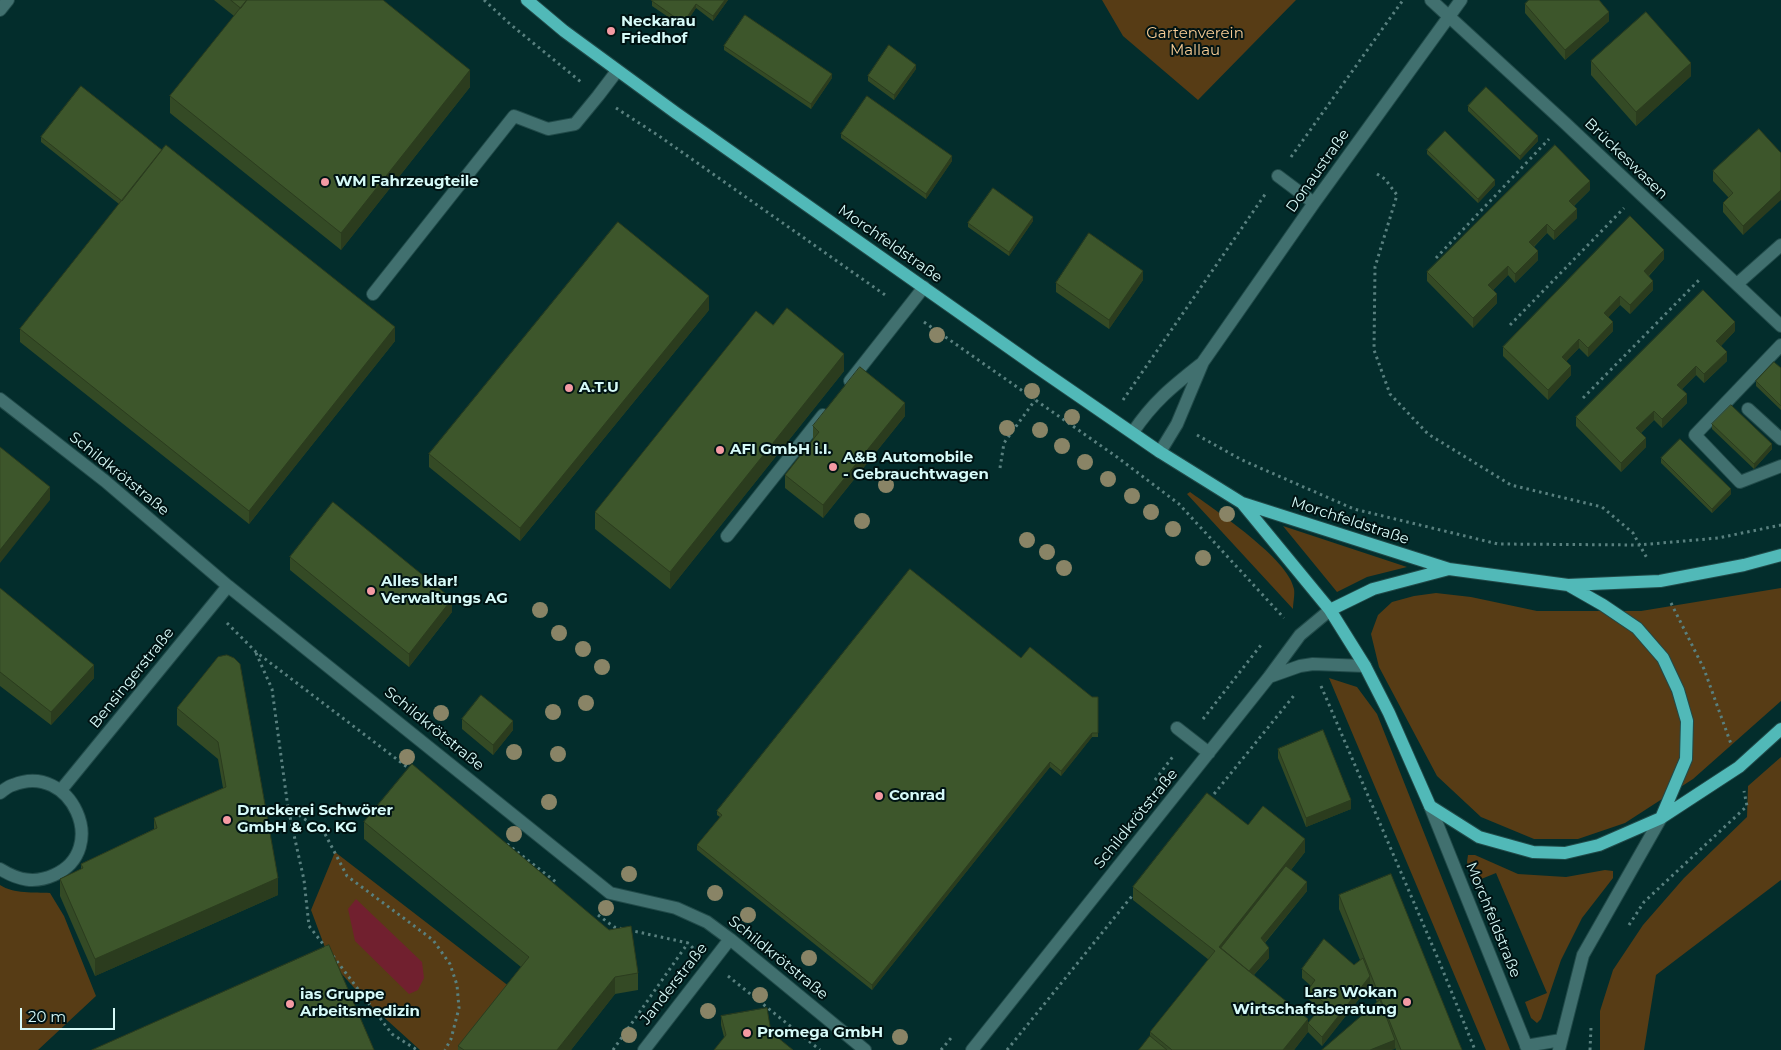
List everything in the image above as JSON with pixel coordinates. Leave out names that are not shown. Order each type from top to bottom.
[{"type":"main road","name":"Morchfeldstraße","points":[[530,1],[564,31],[616,71],[1038,368],[1160,452],[1242,503],[1449,569],[1568,585],[1637,628],[1663,658],[1678,690],[1686,721],[1686,758],[1660,818],[1599,845],[1565,853],[1533,852],[1479,837],[1430,806],[1389,713],[1365,666],[1330,610],[1242,503]]},
{"type":"main road","points":[[1568,585],[1660,582],[1744,565],[1781,555]]},
{"type":"main road","name":"Morchfeldstraße","points":[[1330,610],[1374,589],[1449,569]]},
{"type":"main road","points":[[1660,818],[1739,767],[1781,729]]},
{"type":"street","points":[[0,10],[8,0]]},
{"type":"street","name":"Brückeswasen","points":[[1431,0],[1781,326]]},
{"type":"street","name":"Donaustraße","points":[[1160,452],[1177,424],[1202,362],[1314,203],[1462,0]]},
{"type":"street","points":[[373,294],[514,116],[548,129],[575,124],[616,71]]},
{"type":"street","points":[[1278,176],[1314,203]]},
{"type":"street","points":[[1737,284],[1781,245]]},
{"type":"street","points":[[845,388],[924,287]]},
{"type":"street","points":[[1781,345],[1695,435],[1740,482],[1781,466]]},
{"type":"street","name":"Donaustraße","points":[[1133,432],[1147,410],[1163,394],[1202,362]]},
{"type":"street","name":"Schildkrötstraße","points":[[0,399],[105,481],[228,586],[610,893],[676,908],[707,922],[865,1050]]},
{"type":"street","points":[[727,536],[832,403]]},
{"type":"street","points":[[1748,409],[1781,440]]},
{"type":"street","name":"Bensingerstraße","points":[[61,790],[228,586]]},
{"type":"street","name":"Schildkrötstraße","points":[[972,1050],[1300,636],[1330,610]]},
{"type":"street","points":[[1269,677],[1300,666],[1312,664],[1365,666]]},
{"type":"street","points":[[1177,728],[1209,752]]},
{"type":"street","points":[[0,793],[13,785],[29,781],[46,783],[61,790],[72,801],[80,815],[82,831],[79,847],[72,861],[60,872],[45,879],[29,881],[13,877],[0,869]]},
{"type":"street","name":"Morchfeldstraße","points":[[1430,806],[1527,1048],[1560,1045],[1583,955],[1660,818]]},
{"type":"street","name":"Janderstraße","points":[[644,1050],[730,939]]},
{"type":"path","points":[[1147,410],[1124,399],[1278,176],[1404,0]]},
{"type":"path","points":[[1436,258],[1565,123]]},
{"type":"path","points":[[1377,174],[1385,179],[1397,195],[1375,267],[1374,350],[1390,394],[1428,434],[1511,485],[1602,507],[1633,533],[1704,668],[1739,767],[1747,806],[1644,902],[1628,926]]},
{"type":"path","points":[[1510,326],[1638,193]]},
{"type":"path","points":[[1583,398],[1715,264]]},
{"type":"path","points":[[1000,468],[1004,443],[1035,400]]},
{"type":"path","points":[[1177,424],[1242,460],[1354,509],[1498,544],[1640,545],[1718,538],[1781,525]]},
{"type":"path","points":[[256,652],[272,689],[288,808],[304,880],[309,926],[392,1034],[416,1050]]},
{"type":"path","points":[[1312,664],[1475,1050]]},
{"type":"path","points":[[1208,802],[1302,686],[1318,679]]},
{"type":"path","points":[[288,808],[324,832],[347,876],[433,940],[450,964],[457,985],[459,1008],[451,1039],[445,1050]]},
{"type":"path","points":[[1007,1050],[1139,887]]},
{"type":"path","points":[[613,1050],[688,943]]},
{"type":"path","points":[[1590,1050],[1589,1035],[1591,1026]]},
{"type":"green space","name":"Gartenverein Mallau","points":[[1102,0],[1296,0],[1198,100],[1123,36]]},
{"type":"green space","points":[[1190,492],[1250,536],[1279,564],[1289,577],[1294,589],[1293,609],[1187,494]]},
{"type":"green space","points":[[1283,526],[1407,567],[1367,577],[1337,592]]},
{"type":"green space","points":[[1781,588],[1781,701],[1693,779],[1625,823],[1578,839],[1534,839],[1481,817],[1437,776],[1379,667],[1371,634],[1378,615],[1392,602],[1436,593],[1471,597],[1537,611],[1641,611]]},
{"type":"green space","points":[[1329,678],[1357,687],[1377,714],[1510,1050],[1486,1050]]},
{"type":"green space","points":[[1781,757],[1781,880],[1656,975],[1644,1050],[1600,1050],[1600,1011],[1613,970],[1643,925],[1684,878],[1747,817],[1748,786]]},
{"type":"green space","points":[[335,852],[510,987],[466,1050],[420,1050],[367,1002],[330,961],[311,910]]},
{"type":"green space","points":[[1468,855],[1475,855],[1518,874],[1566,877],[1605,870],[1613,871],[1613,878],[1582,918],[1561,960],[1541,1019],[1537,1023],[1531,1018],[1525,1002],[1547,993],[1496,873],[1474,882],[1467,862]]},
{"type":"green space","points":[[0,885],[11,890],[50,893],[64,916],[96,996],[38,1050],[0,1050]]},
{"type":"shaded area","points":[[356,899],[422,962],[424,978],[418,990],[409,994],[355,941],[348,909]]},
{"type":"building","points":[[231,0],[247,0],[241,8]]},
{"type":"building","name":"WM Fahrzeugteile","points":[[247,0],[383,0],[470,70],[341,233],[170,96]]},
{"type":"building","points":[[652,0],[725,0],[713,16],[696,4],[683,23]]},
{"type":"building","points":[[1529,0],[1599,0],[1609,12],[1565,50],[1525,4]]},
{"type":"building","points":[[1646,12],[1691,63],[1636,112],[1591,61]]},
{"type":"building","points":[[745,15],[832,74],[811,104],[724,46]]},
{"type":"building","points":[[889,45],[916,65],[894,95],[868,76]]},
{"type":"building","points":[[81,86],[162,150],[122,201],[41,137]]},
{"type":"building","points":[[1486,87],[1538,136],[1520,156],[1468,106]]},
{"type":"building","points":[[867,96],[952,156],[926,194],[841,134]]},
{"type":"building","points":[[1759,129],[1781,153],[1781,190],[1743,226],[1723,203],[1733,193],[1713,171]]},
{"type":"building","points":[[1445,131],[1495,180],[1478,199],[1427,150]]},
{"type":"building","points":[[166,145],[395,327],[249,511],[20,329]]},
{"type":"building","points":[[1555,145],[1590,181],[1569,201],[1577,209],[1554,231],[1547,224],[1529,242],[1538,251],[1515,274],[1508,266],[1488,285],[1497,294],[1473,318],[1427,272]]},
{"type":"building","points":[[993,188],[1033,217],[1009,252],[968,223]]},
{"type":"building","points":[[1630,216],[1664,250],[1644,271],[1653,281],[1630,305],[1620,296],[1604,313],[1613,322],[1588,348],[1579,339],[1562,357],[1571,366],[1548,390],[1503,347]]},
{"type":"building","name":"A.T.U","points":[[618,222],[709,296],[520,528],[429,454]]},
{"type":"building","points":[[1089,233],[1143,271],[1109,320],[1056,283]]},
{"type":"building","points":[[1703,290],[1735,322],[1716,341],[1727,352],[1704,374],[1696,366],[1677,385],[1687,394],[1662,419],[1654,411],[1636,428],[1646,438],[1621,463],[1576,417]]},
{"type":"building","name":"AFI GmbH i.I.","points":[[787,308],[844,354],[670,572],[595,512],[756,311],[773,325]]},
{"type":"building","points":[[1774,362],[1781,368],[1781,406],[1756,381]]},
{"type":"building","name":"A&B Automobile - Gebrauchtwagen","points":[[860,367],[905,403],[823,505],[785,475],[819,432],[813,426]]},
{"type":"building","points":[[1731,405],[1772,444],[1754,464],[1712,424]]},
{"type":"building","points":[[1680,439],[1731,489],[1712,509],[1661,458]]},
{"type":"building","points":[[0,447],[50,487],[0,550]]},
{"type":"building","name":"Alles klar! Verwaltungs AG","points":[[333,502],[452,599],[409,654],[290,557]]},
{"type":"building","name":"Conrad","points":[[910,569],[1021,658],[1030,647],[1092,697],[1098,697],[1098,733],[1092,733],[1061,771],[1050,762],[872,985],[697,845],[722,815],[717,811]]},
{"type":"building","points":[[0,588],[94,665],[51,712],[0,672]]},
{"type":"building","name":"Druckerei Schwörer GmbH & Co. KG","points":[[227,655],[234,658],[240,664],[278,878],[95,959],[60,879],[83,868],[81,864],[157,828],[154,818],[226,787],[218,742],[177,708],[218,657]]},
{"type":"building","points":[[481,695],[513,721],[493,745],[462,719]]},
{"type":"building","points":[[1323,730],[1351,800],[1306,818],[1278,749]]},
{"type":"building","points":[[412,764],[609,930],[631,926],[638,973],[615,977],[557,1050],[464,1050],[458,1046],[529,957],[364,822]]},
{"type":"building","points":[[1207,793],[1248,825],[1263,806],[1305,839],[1219,947],[1308,1019],[1283,1050],[1172,1050],[1150,1032],[1215,951],[1133,887]]},
{"type":"building","points":[[1286,866],[1307,882],[1261,938],[1269,948],[1249,971],[1221,948]]},
{"type":"building","points":[[1391,874],[1462,1050],[1401,1050],[1339,895]]},
{"type":"building","points":[[1324,939],[1354,965],[1363,958],[1370,976],[1322,1037],[1308,1023],[1325,1003],[1308,990],[1315,980],[1302,969]]},
{"type":"building","name":"ias Gruppe Arbeitsmedizin","points":[[329,945],[374,1050],[92,1050]]},
{"type":"building","points":[[1380,1000],[1395,1040],[1370,1050],[1322,1050]]},
{"type":"building","name":"Promega GmbH","points":[[767,1008],[771,1032],[793,1050],[714,1050],[726,1035],[721,1016]]},
{"type":"building","points":[[1150,1036],[1167,1050],[1139,1050]]},
{"type":"place","name":"Neckarau Friedhof","points":[[611,31]]},
{"type":"place","name":"WM Fahrzeugteile","points":[[325,182]]},
{"type":"place","name":"A.T.U","points":[[569,388]]},
{"type":"place","name":"AFI GmbH i.I.","points":[[720,450]]},
{"type":"place","name":"A&B Automobile - Gebrauchtwagen","points":[[833,467]]},
{"type":"place","name":"Alles klar! Verwaltungs AG","points":[[371,591]]},
{"type":"place","name":"Conrad","points":[[879,796]]},
{"type":"place","name":"Druckerei Schwörer GmbH & Co. KG","points":[[227,820]]},
{"type":"place","name":"Lars Wokan Wirtschaftsberatung","points":[[1407,1002]]},
{"type":"place","name":"ias Gruppe Arbeitsmedizin","points":[[290,1004]]},
{"type":"place","name":"Promega GmbH","points":[[747,1033]]}]
